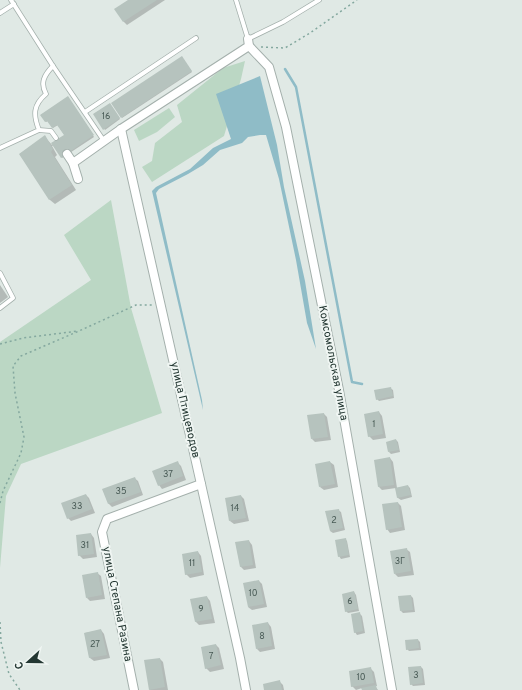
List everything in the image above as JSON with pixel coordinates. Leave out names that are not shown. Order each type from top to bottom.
[{"type":"street","points":[[73,163],[248,42]]},
{"type":"street","name":"Комсомольская улица","points":[[248,42],[269,67],[286,127],[339,390],[392,690]]},
{"type":"street","name":"улица Птицеводов","points":[[121,130],[246,690]]},
{"type":"street","points":[[67,154],[73,163],[78,180]]},
{"type":"street","name":"улица Степана Разина","points":[[134,690],[102,532],[107,520],[201,484]]},
{"type":"lane","points":[[236,0],[248,42],[319,0]]},
{"type":"lane","points":[[0,13],[13,2],[53,66],[104,141]]},
{"type":"lane","points":[[85,112],[196,38]]},
{"type":"lane","points":[[39,130],[35,121],[34,113],[41,98],[46,94],[43,89],[44,77],[53,66]]},
{"type":"lane","points":[[0,148],[39,130],[51,131],[56,138]]},
{"type":"lane","points":[[0,273],[13,298],[0,308]]},
{"type":"path","points":[[248,42],[285,48],[310,33],[357,0]]},
{"type":"path","points":[[0,503],[3,491],[21,454],[24,437],[15,393],[13,366],[20,356],[136,305],[161,306]]},
{"type":"path","points":[[0,344],[22,338],[79,331]]},
{"type":"path","points":[[0,622],[1,642],[9,674],[20,690]]},
{"type":"green space","points":[[245,61],[224,136],[152,182],[142,167],[152,161],[155,143],[182,122],[177,105],[223,68]]},
{"type":"green space","points":[[169,108],[175,117],[157,132],[139,141],[134,130]]},
{"type":"green space","points":[[111,200],[131,308],[162,413],[21,464],[6,496],[0,568],[0,342],[91,280],[64,235]]},
{"type":"water","points":[[260,76],[277,145],[284,187],[305,281],[316,349],[307,323],[296,260],[279,179],[266,135],[248,137],[242,143],[220,150],[203,165],[159,189],[156,193],[203,410],[152,191],[156,187],[190,169],[213,148],[231,139],[216,94]]},
{"type":"building","points":[[128,0],[157,0],[123,22],[114,9]]},
{"type":"building","points":[[182,56],[192,71],[121,118],[111,103]]},
{"type":"building","points":[[68,96],[94,135],[61,158],[51,143],[64,135],[57,125],[52,128],[40,115]]},
{"type":"building","points":[[110,103],[120,118],[103,130],[93,114]]},
{"type":"building","points":[[45,135],[53,149],[51,152],[72,185],[49,200],[19,154]]},
{"type":"building","points":[[391,387],[393,396],[376,400],[374,390]]},
{"type":"building","points":[[379,411],[383,434],[368,437],[364,414]]},
{"type":"building","points":[[324,413],[328,437],[311,439],[307,415]]},
{"type":"building","points":[[396,439],[399,450],[388,452],[386,442]]},
{"type":"building","points":[[390,457],[394,485],[378,487],[374,460]]},
{"type":"building","points":[[178,461],[183,476],[158,486],[152,471]]},
{"type":"building","points":[[330,461],[335,484],[319,487],[315,464]]},
{"type":"building","points":[[135,477],[141,492],[108,504],[102,489]]},
{"type":"building","points":[[408,485],[411,495],[397,498],[395,488]]},
{"type":"building","points":[[86,494],[92,509],[67,519],[61,503]]},
{"type":"building","points":[[241,495],[246,518],[229,521],[225,498]]},
{"type":"building","points":[[398,502],[402,527],[386,530],[382,504]]},
{"type":"building","points":[[339,509],[343,528],[330,531],[325,511]]},
{"type":"building","points":[[91,533],[94,554],[78,556],[76,535]]},
{"type":"building","points":[[346,538],[349,555],[338,557],[335,540]]},
{"type":"building","points":[[249,540],[253,565],[240,567],[235,542]]},
{"type":"building","points":[[407,548],[411,571],[394,574],[390,551]]},
{"type":"building","points":[[198,551],[202,572],[185,575],[182,554]]},
{"type":"building","points":[[98,572],[102,595],[86,598],[82,575]]},
{"type":"building","points":[[259,580],[264,604],[248,607],[243,583]]},
{"type":"building","points":[[354,591],[358,609],[345,612],[342,594]]},
{"type":"building","points":[[411,595],[413,610],[400,611],[398,596]]},
{"type":"building","points":[[207,596],[212,619],[195,622],[190,599]]},
{"type":"building","points":[[360,612],[363,631],[354,633],[351,614]]},
{"type":"building","points":[[268,622],[272,646],[256,649],[252,625]]},
{"type":"building","points":[[101,629],[107,655],[89,658],[84,633]]},
{"type":"building","points":[[418,639],[419,648],[406,650],[405,640]]},
{"type":"building","points":[[216,644],[221,665],[205,669],[201,647]]},
{"type":"building","points":[[160,658],[165,687],[149,690],[144,660]]},
{"type":"building","points":[[421,666],[423,683],[410,685],[408,667]]},
{"type":"building","points":[[371,667],[374,683],[351,687],[349,671]]},
{"type":"building","points":[[280,680],[282,690],[264,690],[263,684]]},
{"type":"building","points":[[376,685],[377,690],[362,690],[361,688]]},
{"type":"waterway","points":[[285,69],[296,87],[352,382],[362,384]]}]
